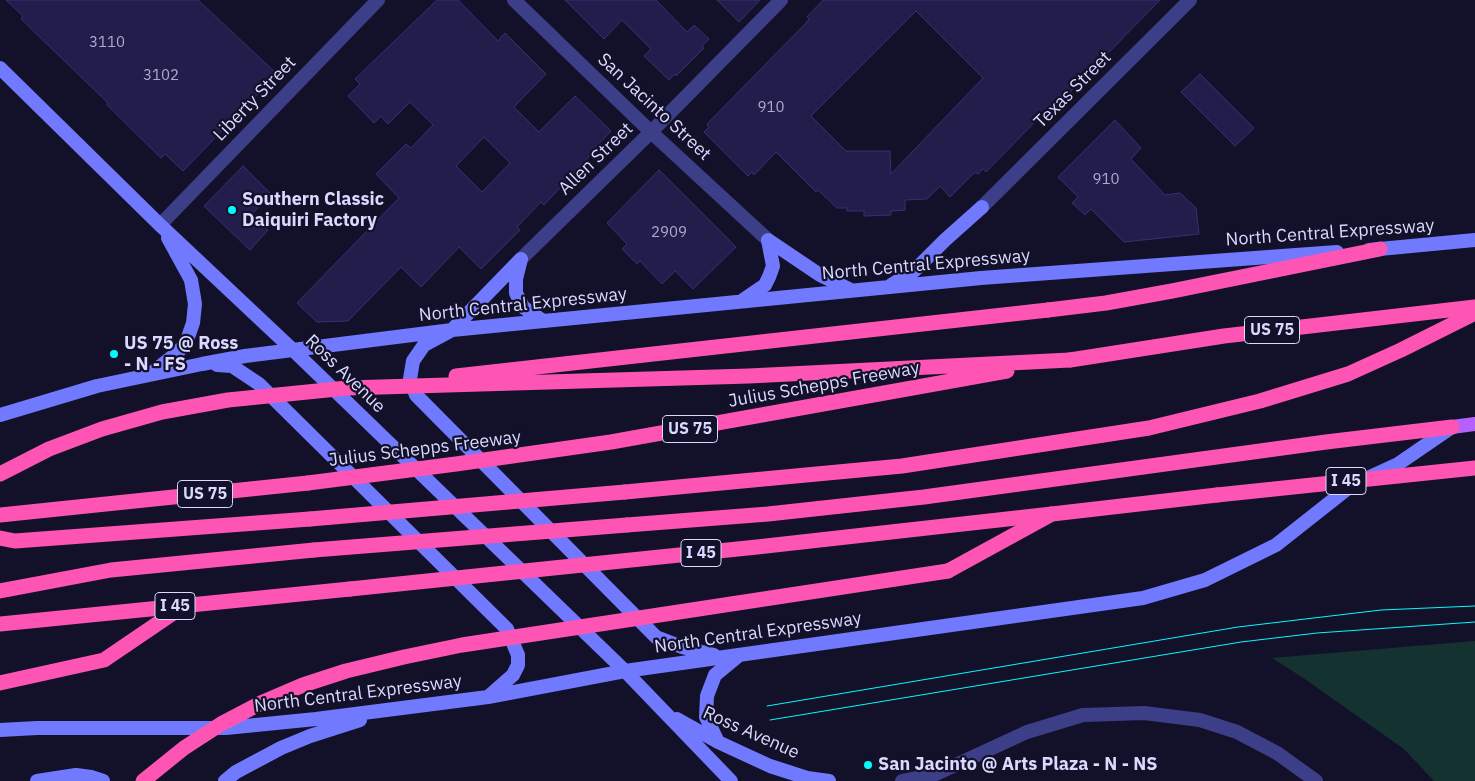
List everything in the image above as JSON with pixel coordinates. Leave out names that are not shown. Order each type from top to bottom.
[{"type":"highway","points":[[0,474],[49,449],[102,429],[162,412],[228,400],[1106,303],[1172,292],[1380,249]]},
{"type":"highway","name":"Julius Schepps Freeway","points":[[0,515],[308,483],[611,442],[1070,360],[1240,334],[1475,308]]},
{"type":"highway","points":[[0,538],[15,541],[310,519],[902,466],[1149,428],[1260,402],[1348,374],[1475,313]]},
{"type":"highway","points":[[347,388],[700,378],[1070,360]]},
{"type":"highway","points":[[0,591],[73,576],[130,568],[314,550],[778,513],[924,497],[1278,448],[1452,427]]},
{"type":"highway","name":"I 45","points":[[0,624],[756,547],[1261,490],[1475,468]]},
{"type":"highway","points":[[144,781],[184,748],[221,724],[269,699],[303,685],[346,672],[462,645],[948,571],[1052,514]]},
{"type":"highway","points":[[0,683],[104,660],[184,605]]},
{"type":"main road","name":"Ross Avenue","points":[[0,68],[160,225],[294,350],[625,671],[731,781]]},
{"type":"main road","points":[[887,287],[915,270],[982,207]]},
{"type":"main road","points":[[151,374],[177,353],[186,343],[193,323],[195,304],[190,280],[160,225]]},
{"type":"main road","points":[[768,240],[820,275],[852,290]]},
{"type":"main road","points":[[742,301],[765,285],[769,278],[773,266],[768,240]]},
{"type":"main road","name":"North Central Expressway","points":[[0,415],[97,386],[202,364],[245,356],[452,330],[981,278],[1380,249],[1475,240]]},
{"type":"main road","points":[[521,259],[516,279],[516,293],[523,307],[543,321]]},
{"type":"main road","points":[[521,259],[452,330],[424,345],[413,361],[410,379],[416,395],[656,637],[682,647],[722,657]]},
{"type":"main road","points":[[202,364],[232,366],[259,384],[507,629],[518,655],[518,665],[513,675],[488,697]]},
{"type":"main road","name":"North Central Expressway","points":[[0,730],[38,728],[226,728],[316,719],[488,697],[625,671],[1143,598],[1205,580],[1276,544],[1352,485],[1398,464],[1452,427],[1475,424]]},
{"type":"main road","points":[[718,742],[706,717],[707,696],[716,675],[738,655]]},
{"type":"main road","points":[[224,781],[236,772],[288,745],[397,708]]},
{"type":"main road","name":"Ross Avenue","points":[[661,710],[718,742],[770,766],[807,778],[829,781]]},
{"type":"main road","points":[[36,781],[76,775],[103,781]]},
{"type":"street","name":"Liberty Street","points":[[160,225],[378,0]]},
{"type":"street","name":"San Jacinto Street","points":[[514,0],[651,132],[768,240]]},
{"type":"street","name":"Allen Street","points":[[521,259],[651,132],[780,0]]},
{"type":"street","name":"Texas Street","points":[[982,207],[1190,0]]},
{"type":"street","points":[[902,781],[936,774],[1027,732],[1083,715],[1144,713],[1200,720],[1237,732],[1278,753],[1316,781]]},
{"type":"green space","points":[[1475,641],[1475,781],[1434,781],[1404,749],[1272,658]]},
{"type":"building","points":[[6,0],[198,0],[277,74],[183,171],[165,154],[161,158],[107,105],[108,103],[21,19],[23,16]]},
{"type":"building","points":[[437,0],[458,0],[498,41],[505,33],[546,74],[514,107],[539,132],[575,96],[611,131],[544,205],[541,202],[517,227],[520,230],[481,269],[459,247],[421,287],[401,267],[348,321],[317,322],[297,303],[399,198],[376,174],[406,144],[411,148],[433,125],[410,102],[388,124],[381,116],[374,123],[348,96],[360,84],[355,79]],"holes":[[[484,137],[510,163],[482,192],[456,166]]]},
{"type":"building","points":[[565,0],[656,0],[687,32],[694,25],[709,39],[702,46],[704,48],[676,76],[675,74],[669,80],[644,56],[651,49],[622,20],[604,39]]},
{"type":"building","points":[[717,0],[760,0],[739,22]]},
{"type":"building","points":[[823,0],[1160,0],[1068,94],[1065,91],[986,172],[983,169],[978,174],[975,172],[950,197],[940,186],[927,199],[905,200],[905,210],[891,211],[891,215],[864,216],[864,211],[847,211],[847,208],[837,208],[818,190],[816,192],[776,152],[754,175],[752,172],[748,176],[704,132],[709,127],[707,124],[806,23],[809,19],[807,17]],"holes":[[[916,11],[983,78],[891,174],[890,151],[846,151],[811,116]]]},
{"type":"building","points":[[1200,74],[1254,128],[1235,146],[1181,92]]},
{"type":"building","points":[[1115,120],[1141,148],[1131,159],[1165,195],[1180,193],[1196,208],[1199,234],[1124,242],[1091,209],[1085,215],[1072,203],[1078,197],[1058,177]]},
{"type":"building","name":"Southern Classic Daiquiri Factory","points":[[243,166],[271,194],[252,214],[268,230],[250,250],[204,206]]},
{"type":"building","points":[[659,170],[736,247],[693,289],[675,271],[662,284],[640,261],[637,264],[622,249],[627,244],[607,223]]},
{"type":"tram line","points":[[767,706],[1238,627],[1381,610],[1475,606]]},
{"type":"tram line","points":[[770,720],[1241,642],[1317,633],[1475,622]]},
{"type":"place","name":"Southern Classic Daiquiri Factory","points":[[232,210]]},
{"type":"place","name":"US 75 @ Ross - N - FS","points":[[114,354]]},
{"type":"place","name":"San Jacinto @ Arts Plaza - N - NS","points":[[868,765]]}]
